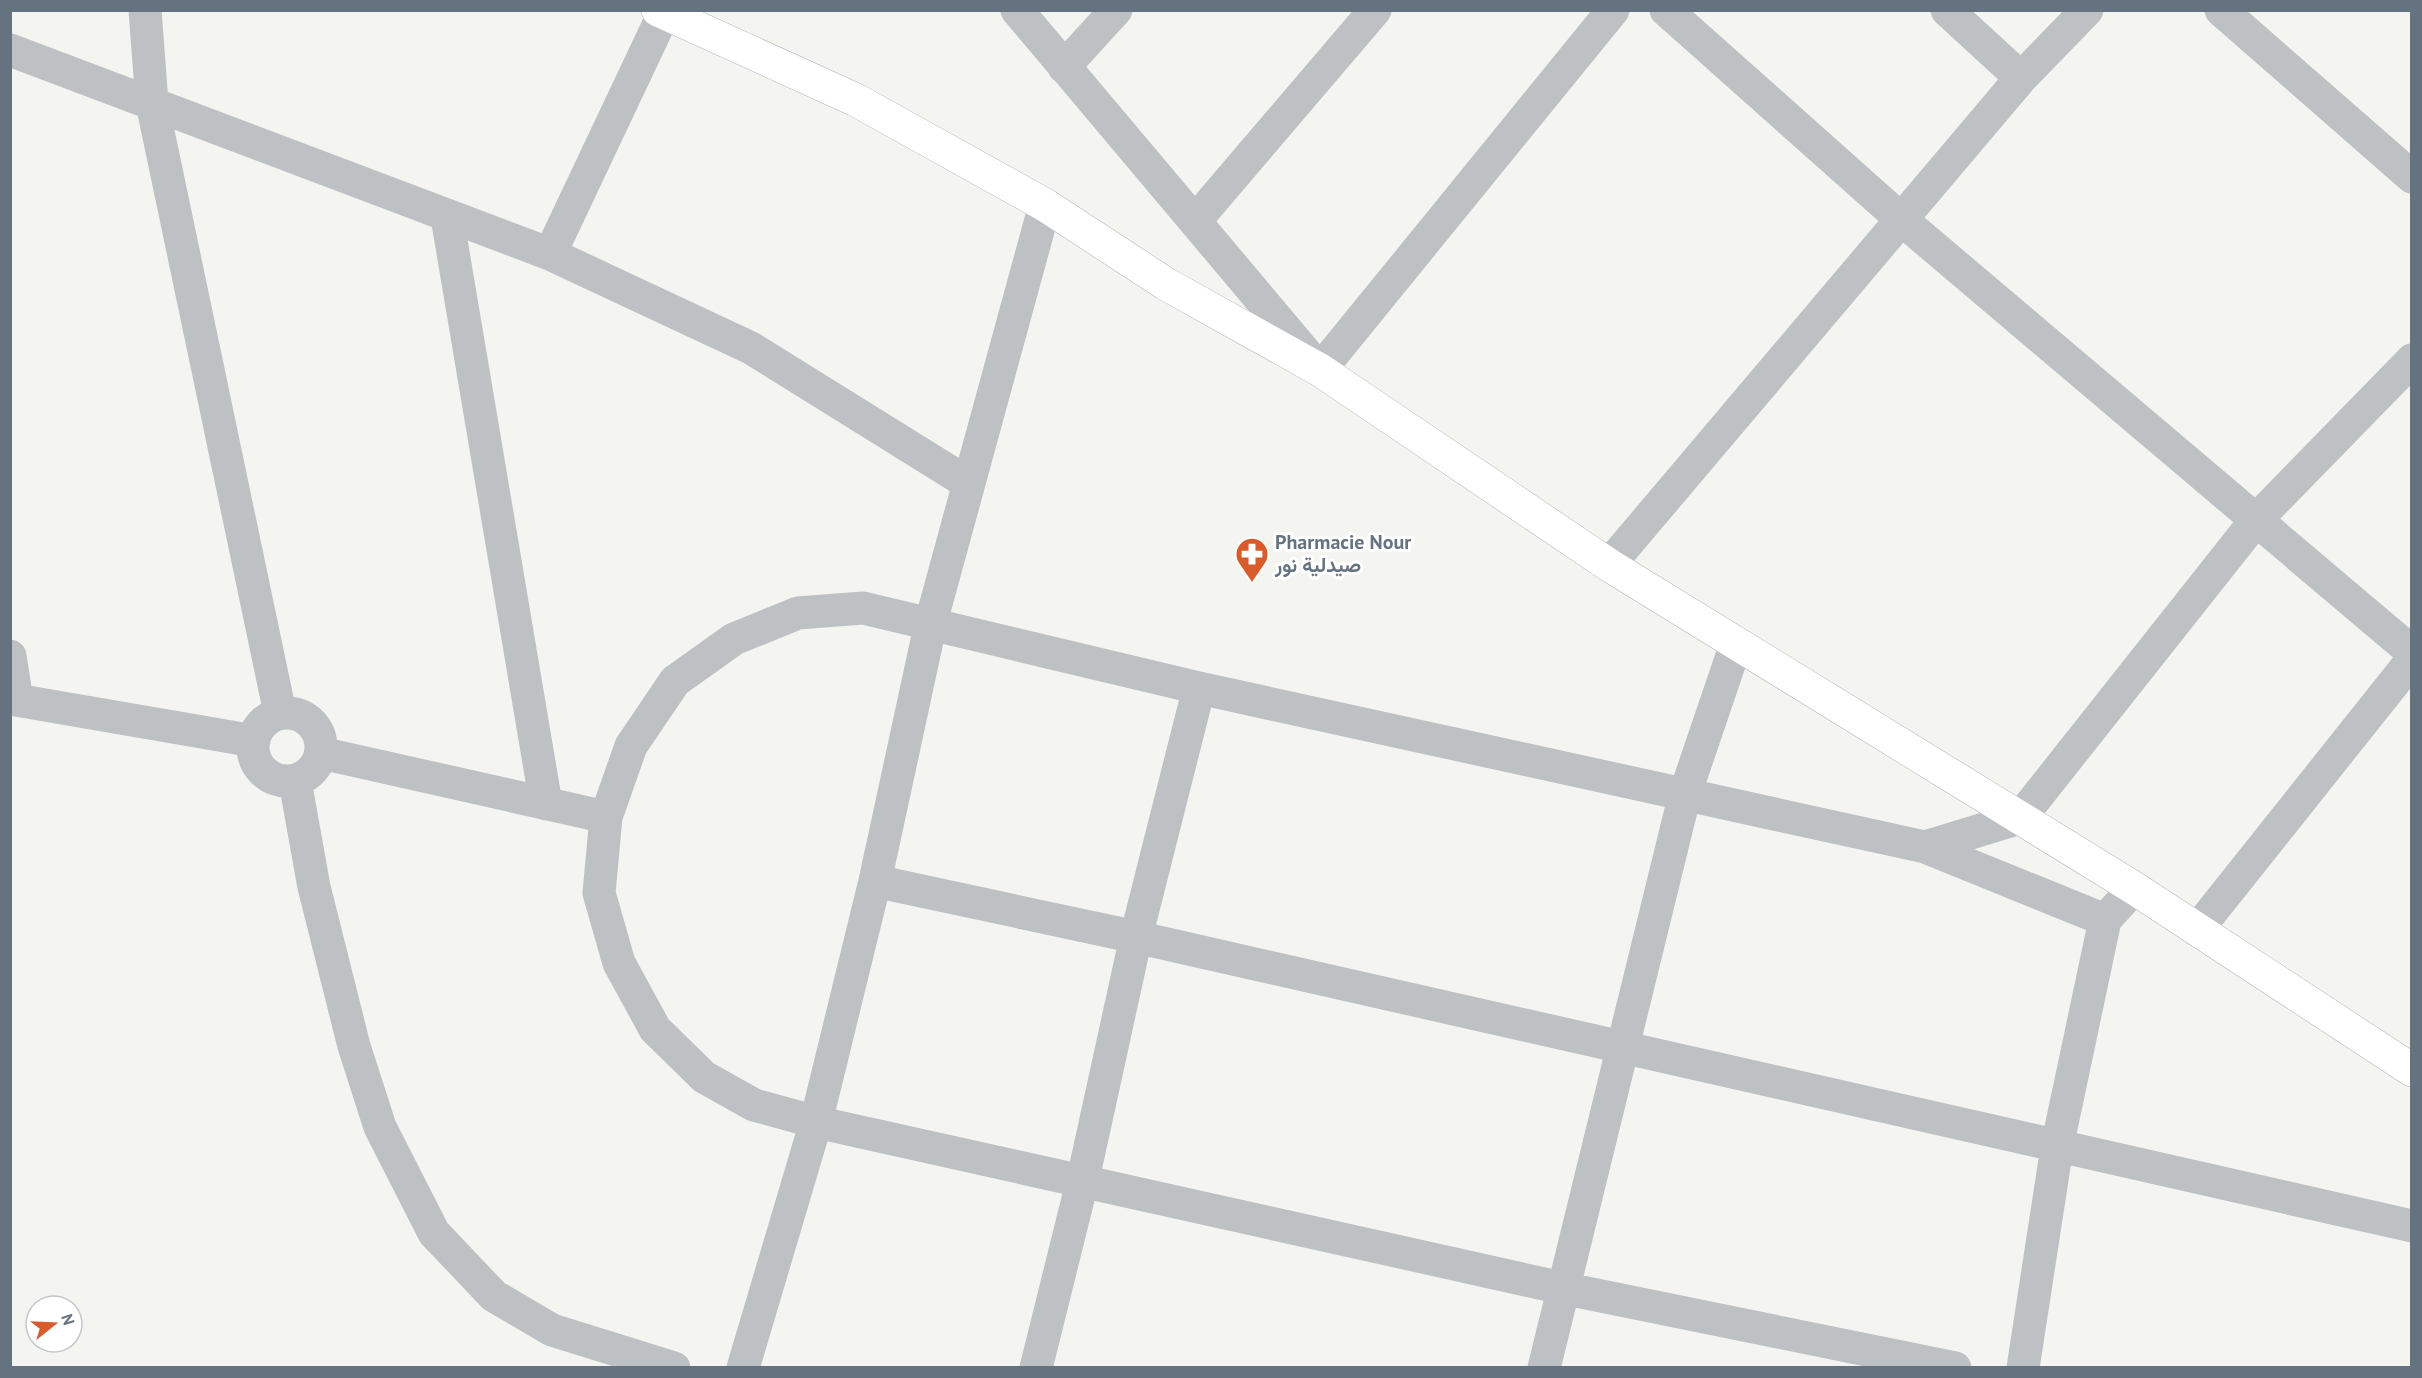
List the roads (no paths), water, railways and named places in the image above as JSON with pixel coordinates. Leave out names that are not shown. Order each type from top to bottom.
[{"type":"main road","points":[[661,12],[856,100],[1045,205],[1166,284],[1320,370],[1609,565],[2134,888],[2412,1070]]},
{"type":"street","points":[[145,10],[152,103],[280,713]]},
{"type":"street","points":[[1017,10],[1320,370],[1613,10]]},
{"type":"street","points":[[1064,68],[1116,10]]},
{"type":"street","points":[[1195,221],[1374,10]]},
{"type":"street","points":[[1666,10],[1902,220],[2412,652]]},
{"type":"street","points":[[1947,10],[2021,78]]},
{"type":"street","points":[[1609,565],[2021,78],[2087,10]]},
{"type":"street","points":[[2221,10],[2412,177]]},
{"type":"street","points":[[550,254],[661,12]]},
{"type":"street","points":[[10,50],[550,254],[751,348],[968,483]]},
{"type":"street","points":[[743,1368],[816,1122],[875,881],[931,622],[1045,205]]},
{"type":"street","points":[[447,217],[546,804]]},
{"type":"street","points":[[1925,847],[2020,818],[2256,520],[2412,360]]},
{"type":"street","points":[[1955,1368],[1562,1288],[1083,1179],[816,1122],[754,1105],[704,1077],[655,1029],[619,963],[599,893],[606,817],[631,746],[675,681],[735,639],[798,613],[863,608],[931,622],[1199,688],[1925,847],[2105,920]]},
{"type":"street","points":[[1544,1368],[1685,794],[1736,644]]},
{"type":"street","points":[[10,656],[14,699],[254,741]]},
{"type":"street","points":[[2198,930],[2412,660]]},
{"type":"street","points":[[1036,1368],[1083,1179],[1136,937],[1199,688]]},
{"type":"street","points":[[280,713],[293,713],[305,718],[315,727],[321,739],[321,753],[316,765],[307,775],[295,781],[269,776],[259,767],[254,755],[254,741],[258,729],[268,719],[280,713]]},
{"type":"street","points":[[321,753],[606,817]]},
{"type":"street","points":[[295,781],[314,887],[354,1046],[380,1127],[434,1233],[494,1296],[552,1330],[674,1368]]},
{"type":"street","points":[[875,881],[1136,937],[2412,1226]]},
{"type":"street","points":[[2023,1368],[2057,1147],[2105,920],[2134,888]]},
{"type":"place","name":"Pharmacie Nour صيدلية نور","points":[[1252,583]]}]
